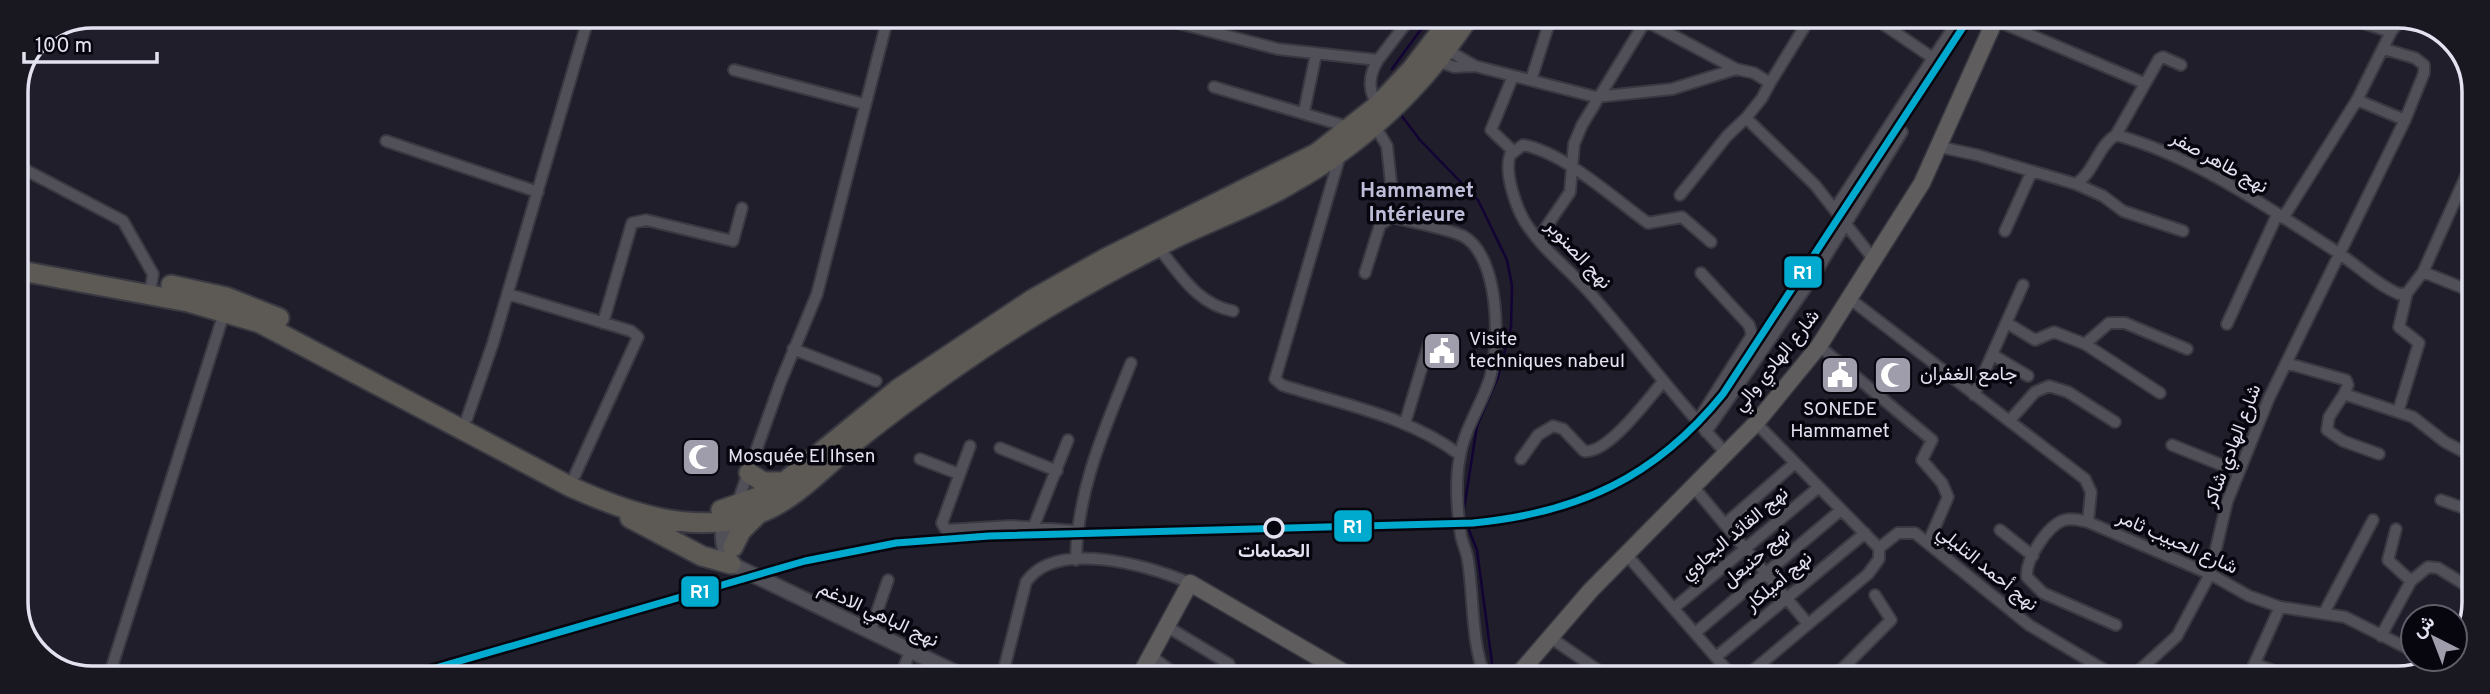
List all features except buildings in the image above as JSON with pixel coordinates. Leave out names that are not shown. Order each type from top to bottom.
[{"type":"highway","points":[[1436,52],[1447,28]]},
{"type":"highway","points":[[28,260],[151,288],[260,323],[570,487],[609,504],[702,556],[734,559],[741,531],[759,514],[789,497],[888,416],[985,347],[1158,247],[1289,185],[1341,152],[1386,108],[1459,28]]},
{"type":"highway","points":[[609,504],[683,523],[732,510],[772,492],[849,427],[974,336],[1106,258],[1281,173],[1386,108]]},
{"type":"highway","points":[[28,272],[151,288],[202,290],[252,305],[575,475],[650,507],[681,512],[732,510],[759,514]]},
{"type":"highway","points":[[749,473],[763,482],[785,482]]},
{"type":"main road","name":"شارع الهادي والي","points":[[1526,666],[1626,554],[1725,452],[1756,424],[1819,346],[1875,261],[1940,147],[1969,72],[1991,28]]},
{"type":"main road","points":[[732,510],[734,559]]},
{"type":"main road","name":"نهج الباهي الادغم","points":[[734,559],[870,632],[941,666]]},
{"type":"main road","points":[[1144,666],[1190,583],[1333,666]]},
{"type":"street","points":[[467,418],[508,294],[586,28]]},
{"type":"street","points":[[732,510],[749,473],[793,349],[817,294],[885,28]]},
{"type":"street","points":[[1211,28],[1268,47],[1378,60]]},
{"type":"street","points":[[1386,108],[1370,93],[1371,79],[1378,60],[1403,28]]},
{"type":"street","points":[[1531,80],[1548,28]]},
{"type":"street","points":[[1538,240],[1570,192],[1574,170],[1574,144],[1596,97],[1641,28]]},
{"type":"street","points":[[1663,28],[1736,69],[1754,73],[1770,83]]},
{"type":"street","points":[[1680,195],[1727,136],[1762,99],[1804,28]]},
{"type":"street","points":[[1889,28],[1933,58]]},
{"type":"street","points":[[1835,209],[1953,28]]},
{"type":"street","points":[[2016,28],[2144,83]]},
{"type":"street","points":[[2379,28],[2391,32]]},
{"type":"street","points":[[2227,324],[2280,217],[2357,100],[2394,28]]},
{"type":"street","name":"شارع الهادي شاكر","points":[[2147,666],[2177,636],[2210,574],[2227,502],[2239,472],[2286,363],[2405,120],[2424,73],[2424,65],[2415,58],[2384,49]]},
{"type":"street","points":[[1436,52],[1454,67],[1475,66],[1596,97],[1672,89],[1736,69]]},
{"type":"street","points":[[1304,112],[1316,54]]},
{"type":"street","points":[[2076,184],[2084,178],[2116,135],[2161,57],[2181,65]]},
{"type":"street","points":[[734,70],[864,104]]},
{"type":"street","points":[[1513,75],[1491,130],[1513,150],[1522,145],[1529,146],[1574,170],[1648,223],[1682,217],[1711,242]]},
{"type":"street","points":[[1371,79],[1386,108],[1391,183]]},
{"type":"street","points":[[1214,87],[1352,128]]},
{"type":"street","points":[[2357,100],[2405,120]]},
{"type":"street","points":[[1746,118],[1835,209],[1875,261]]},
{"type":"street","points":[[1706,432],[1760,358],[1902,132]]},
{"type":"street","name":"نهج طاهر صفر","points":[[2116,135],[2176,155],[2340,254],[2396,293],[2407,293]]},
{"type":"street","points":[[386,141],[538,192]]},
{"type":"street","points":[[1940,147],[2076,184],[2103,196],[2123,211],[2183,231]]},
{"type":"street","name":"نهج الصنوبر","points":[[1513,150],[1508,161],[1519,212],[1538,240],[1587,290],[1662,383],[1725,452]]},
{"type":"street","points":[[1341,152],[1275,379],[1282,385],[1405,424],[1443,442],[1460,455]]},
{"type":"street","points":[[28,171],[117,216],[145,257],[153,274],[151,288]]},
{"type":"street","points":[[2005,231],[2032,171]]},
{"type":"street","points":[[2398,412],[2419,344],[2399,327],[2407,293],[2423,272],[2462,186]]},
{"type":"street","points":[[603,323],[632,223],[646,220],[733,241],[742,208]]},
{"type":"street","points":[[1365,273],[1380,225],[1391,217],[1463,236],[1481,256],[1495,300],[1496,350],[1491,377],[1460,455],[1461,536],[1468,559],[1482,666]]},
{"type":"street","points":[[1158,247],[1194,292],[1216,308],[1233,311]]},
{"type":"street","points":[[2423,272],[2462,288]]},
{"type":"street","points":[[1697,422],[1752,335],[1749,325],[1701,273]]},
{"type":"street","points":[[1974,395],[2023,285]]},
{"type":"street","points":[[508,294],[634,333],[638,340],[575,475]]},
{"type":"street","name":"شارع الحبيب ثامر","points":[[1850,299],[2085,479],[2091,492],[2088,522],[2210,574],[2249,596],[2280,607],[2325,611],[2345,617],[2399,644]]},
{"type":"street","points":[[112,666],[225,310]]},
{"type":"street","points":[[2085,344],[2109,323],[2118,322],[2187,349]]},
{"type":"street","points":[[2007,323],[2035,340],[2054,332],[2085,344],[2161,393]]},
{"type":"street","points":[[1405,424],[1430,340]]},
{"type":"street","points":[[1819,346],[1932,440],[1922,460],[1946,488],[1948,497],[1928,543]]},
{"type":"street","points":[[793,349],[876,381]]},
{"type":"street","points":[[1993,355],[2028,376]]},
{"type":"street","points":[[1076,559],[1077,531],[1089,469],[1131,363]]},
{"type":"street","points":[[2286,363],[2346,380],[2348,385],[2329,417],[2327,430],[2343,441],[2379,454]]},
{"type":"street","points":[[1521,459],[1538,435],[1553,426],[1563,429],[1584,451],[1595,451],[1615,436],[1662,383]]},
{"type":"street","points":[[2010,420],[2035,392],[2049,386],[2068,393],[2115,422]]},
{"type":"street","points":[[2344,394],[2414,418],[2445,442],[2462,451]]},
{"type":"street","points":[[1756,424],[1879,548],[1878,559],[1868,574],[1758,666]]},
{"type":"street","points":[[1033,528],[1068,440]]},
{"type":"street","points":[[2172,444],[2239,472]]},
{"type":"street","points":[[970,446],[942,523],[946,530],[990,526],[1077,531]]},
{"type":"street","points":[[1000,448],[1057,471]]},
{"type":"street","points":[[920,459],[959,474]]},
{"type":"street","points":[[1725,524],[1795,463]]},
{"type":"street","points":[[1692,485],[1808,624]]},
{"type":"street","name":"نهج القائد البجاوي","points":[[1674,608],[1819,487]]},
{"type":"street","points":[[2441,499],[2462,507]]},
{"type":"street","name":"نهج حنبعل","points":[[1695,633],[1841,510]]},
{"type":"street","points":[[2088,522],[2067,520],[2057,524],[2033,556],[2026,573],[2034,587],[2059,601],[2116,625]]},
{"type":"street","points":[[2325,611],[2373,520]]},
{"type":"street","points":[[2396,529],[2388,560],[2411,581]]},
{"type":"street","points":[[2000,530],[2033,556]]},
{"type":"street","name":"نهج أحمد التليلي","points":[[1879,548],[1903,531],[1915,533],[2029,625],[2098,666]]},
{"type":"street","name":"نهج أميلكار","points":[[1716,657],[1864,533]]},
{"type":"street","points":[[1626,554],[1724,666]]},
{"type":"street","points":[[1005,666],[1026,582],[1034,571],[1045,564],[1076,559],[1131,564],[1157,570],[1190,583]]},
{"type":"street","points":[[2381,636],[2411,581],[2428,567],[2438,568],[2462,583]]},
{"type":"street","points":[[870,632],[888,580]]},
{"type":"street","points":[[1845,666],[1891,620],[1875,595]]},
{"type":"street","points":[[2260,666],[2255,664],[2280,607]]},
{"type":"street","points":[[1166,626],[1229,664]]},
{"type":"street","points":[[1551,638],[1592,666]]},
{"type":"street","points":[[904,666],[910,652]]},
{"type":"street","points":[[1150,655],[1164,666]]},
{"type":"waterway","points":[[1392,69],[1422,28]]},
{"type":"waterway","points":[[1401,115],[1420,140],[1478,200],[1507,260],[1512,286],[1511,327],[1498,377],[1477,426],[1463,515],[1477,550],[1492,663]]},
{"type":"transit line","name":"R1","points":[[443,666],[805,561],[896,543],[989,536],[1473,523],[1511,518],[1581,500],[1642,469],[1670,448],[1723,394],[1962,28]]},
{"type":"place","name":"Visite techniques nabeul","points":[[1442,351]]},
{"type":"place","name":"SONEDE Hammamet","points":[[1840,375]]},
{"type":"place","name":"جامع الغفران","points":[[1893,375]]},
{"type":"place","name":"Mosquée El Ihsen","points":[[701,457]]},
{"type":"place","name":"الحمامات","points":[[1274,528]]},
{"type":"district","name":"Hammamet Intérieure","points":[[1417,203]]}]
